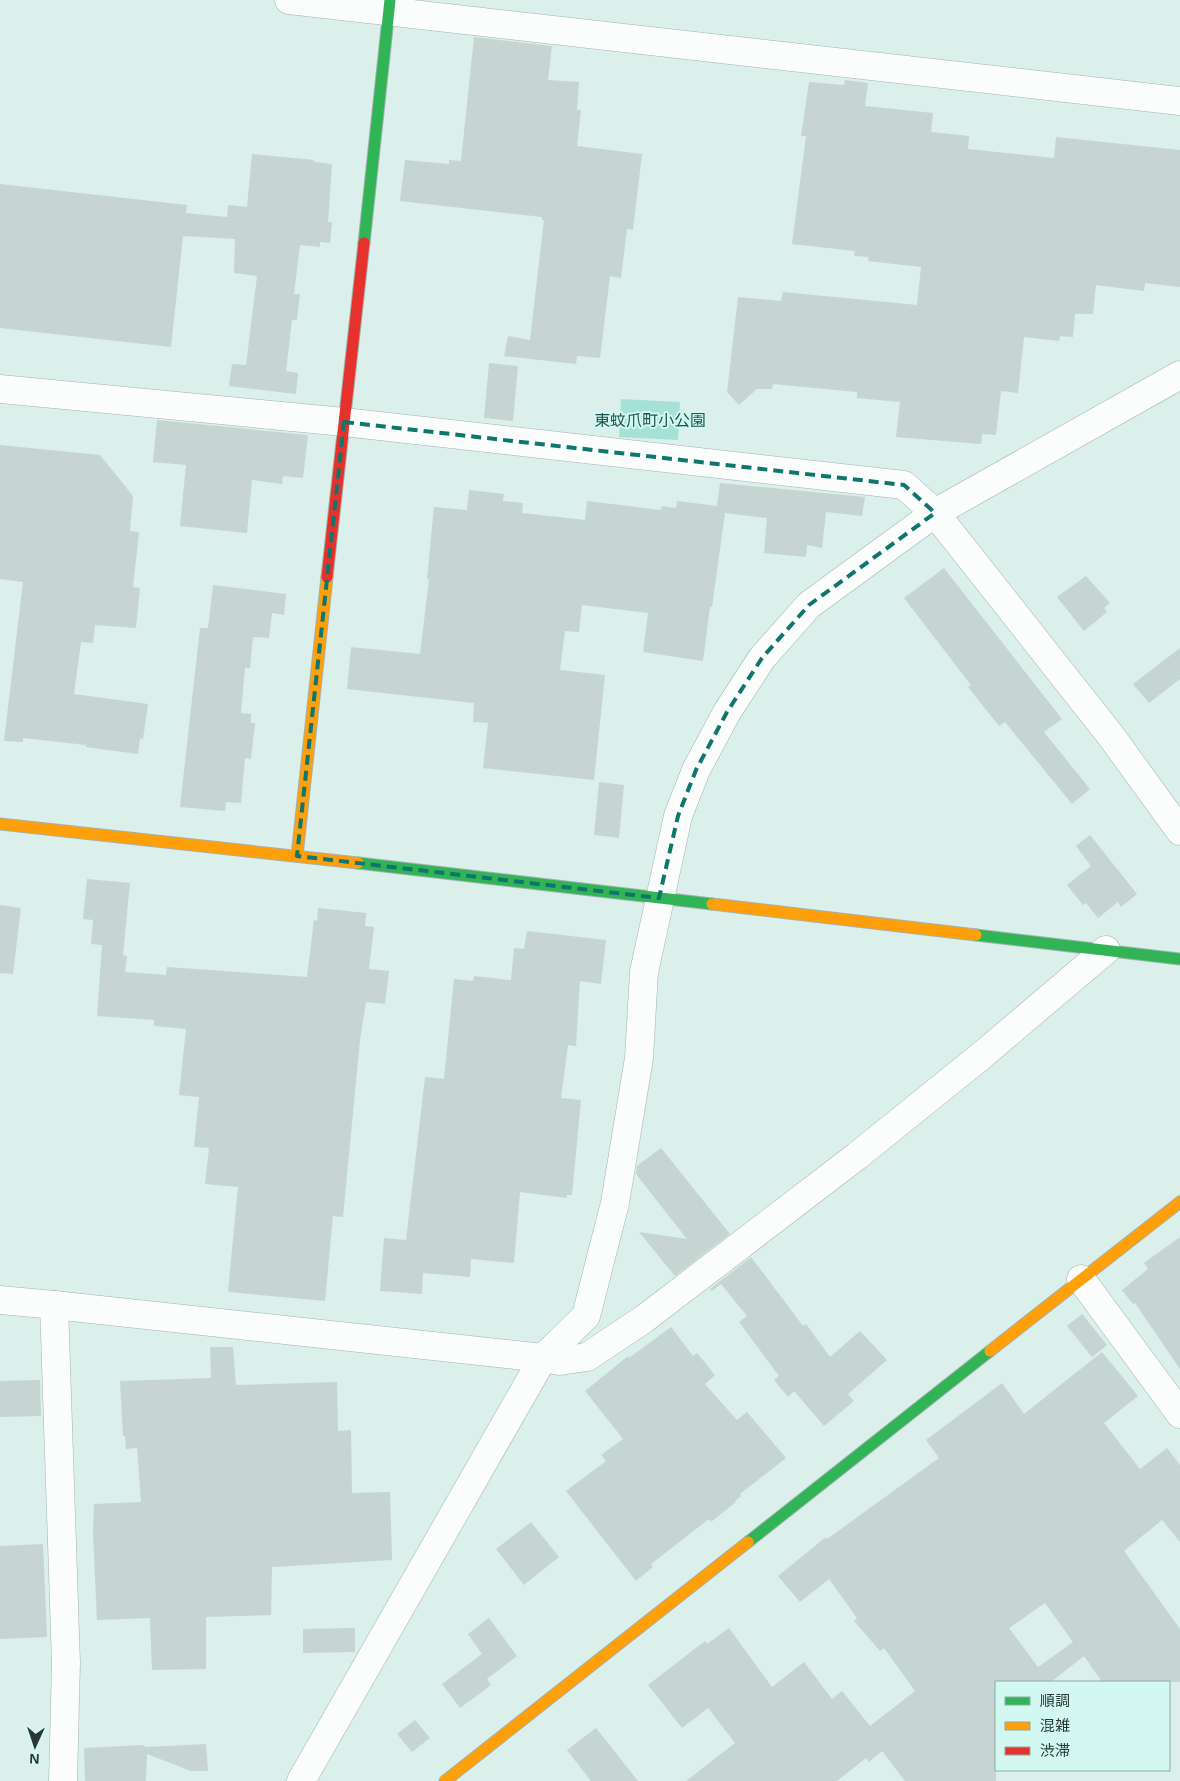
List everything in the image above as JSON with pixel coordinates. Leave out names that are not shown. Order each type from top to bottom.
[{"type":"street","points":[[289,0],[390,6],[1180,101]]},
{"type":"street","points":[[296,856],[390,6]]},
{"type":"street","points":[[301,1781],[543,1358],[586,1316],[615,1203],[639,1058],[644,972],[678,816],[696,770],[727,712],[762,658],[809,605],[935,513],[1180,375]]},
{"type":"street","points":[[0,389],[344,422],[904,485],[935,513],[1111,736],[1180,831]]},
{"type":"street","points":[[0,824],[296,856],[1180,958]]},
{"type":"street","points":[[0,1300],[560,1361],[587,1358],[702,1276],[873,1143],[981,1056],[1106,950]]},
{"type":"street","points":[[445,1781],[1180,1202]]},
{"type":"street","points":[[1082,1279],[1180,1414]]},
{"type":"street","points":[[54,1305],[66,1663],[62,1781]]},
{"type":"highlighted area","points":[[344,422],[904,485],[935,513],[809,605],[762,658],[727,712],[696,770],[678,816],[659,898],[297,856]]},
{"type":"green space","name":"東蚊爪町小公園","points":[[621,399],[680,402],[678,440],[619,437]]},
{"type":"building","points":[[474,37],[552,46],[548,80],[579,82],[577,110],[581,110],[577,146],[642,154],[633,230],[627,229],[621,278],[610,276],[600,358],[577,356],[576,364],[504,356],[508,336],[530,340],[544,220],[542,220],[542,217],[400,201],[405,160],[449,164],[449,160],[461,161]]},
{"type":"building","points":[[845,80],[868,83],[865,106],[933,113],[931,132],[969,136],[968,149],[1054,158],[1056,137],[1180,150],[1180,287],[1145,283],[1144,291],[1096,285],[1093,314],[1075,314],[1073,337],[1060,336],[1059,341],[1024,337],[1018,393],[1001,391],[996,435],[982,434],[981,444],[896,437],[900,402],[857,398],[857,392],[773,384],[772,389],[757,389],[739,405],[727,392],[738,297],[781,301],[783,292],[917,305],[921,267],[868,261],[869,257],[854,256],[855,251],[792,244],[806,136],[801,136],[809,82],[844,85]]},
{"type":"building","points":[[252,154],[314,160],[314,162],[332,164],[328,222],[332,222],[330,243],[320,242],[320,247],[300,245],[294,294],[300,294],[297,320],[292,320],[286,371],[298,373],[296,394],[229,386],[232,364],[246,365],[257,276],[234,273],[235,239],[183,236],[171,347],[0,328],[0,184],[187,205],[186,213],[227,217],[228,205],[247,207]]},
{"type":"building","points":[[489,363],[518,366],[513,421],[484,418]]},
{"type":"building","points":[[157,420],[308,435],[303,478],[283,476],[282,484],[252,480],[247,533],[180,526],[186,465],[153,462]]},
{"type":"building","points":[[0,445],[100,455],[133,496],[130,531],[139,532],[133,587],[140,588],[136,628],[95,625],[93,643],[81,642],[74,694],[148,704],[143,739],[140,738],[138,754],[86,747],[86,745],[23,738],[23,742],[4,741],[23,582],[0,579]]},
{"type":"building","points":[[720,483],[865,497],[862,516],[826,512],[822,548],[807,545],[806,557],[764,553],[767,518],[725,513],[703,661],[643,652],[648,613],[582,605],[579,632],[565,631],[560,670],[605,675],[594,780],[483,768],[488,723],[473,722],[474,703],[347,689],[351,647],[420,654],[429,579],[427,579],[434,507],[467,510],[469,490],[504,494],[503,501],[523,503],[522,513],[585,520],[587,501],[661,510],[662,506],[676,508],[677,501],[717,506]]},
{"type":"building","points":[[944,568],[1062,719],[1044,732],[1090,789],[1072,804],[1005,722],[999,726],[968,687],[971,685],[904,598]]},
{"type":"building","points":[[1086,576],[1110,603],[1104,608],[1107,612],[1084,631],[1057,597]]},
{"type":"building","points":[[213,585],[286,594],[284,615],[272,613],[269,638],[253,637],[250,668],[245,668],[241,713],[251,714],[251,723],[255,723],[251,759],[245,758],[241,803],[226,802],[225,811],[180,807],[200,628],[208,628]]},
{"type":"building","points":[[1180,648],[1180,679],[1149,703],[1133,684]]},
{"type":"building","points":[[599,782],[624,785],[619,838],[594,835]]},
{"type":"building","points":[[1090,835],[1137,894],[1121,907],[1118,902],[1098,918],[1086,903],[1083,905],[1067,885],[1091,866],[1076,846]]},
{"type":"building","points":[[87,879],[130,883],[123,955],[127,956],[125,972],[166,975],[167,967],[307,977],[314,920],[317,921],[318,908],[366,913],[365,926],[374,927],[369,969],[389,971],[385,1004],[366,1002],[360,1040],[343,1217],[333,1216],[325,1301],[228,1292],[238,1187],[205,1184],[209,1148],[194,1147],[199,1097],[179,1095],[186,1029],[154,1026],[154,1020],[97,1016],[102,945],[91,944],[93,920],[83,919]]},
{"type":"building","points":[[0,905],[21,908],[13,974],[0,973]]},
{"type":"building","points":[[527,931],[606,940],[601,984],[580,981],[576,1046],[568,1045],[561,1098],[581,1100],[572,1195],[567,1195],[567,1198],[520,1192],[514,1263],[471,1259],[470,1277],[423,1273],[422,1294],[380,1291],[384,1238],[406,1240],[425,1077],[444,1079],[454,979],[473,981],[474,976],[511,980],[514,948],[524,949]]},
{"type":"building","points":[[661,1148],[730,1234],[675,1276],[639,1232],[687,1239],[636,1174],[637,1166]]},
{"type":"building","points":[[1180,1237],[1180,1369],[1135,1303],[1133,1304],[1122,1290],[1148,1269],[1144,1263]]},
{"type":"building","points":[[751,1257],[803,1326],[806,1324],[830,1357],[860,1331],[887,1360],[848,1394],[854,1401],[824,1426],[794,1391],[788,1397],[774,1380],[779,1376],[739,1322],[747,1316],[721,1284],[712,1291],[710,1289]]},
{"type":"building","points":[[1082,1314],[1107,1345],[1092,1357],[1067,1326]]},
{"type":"building","points":[[671,1327],[693,1356],[697,1353],[715,1375],[705,1384],[737,1420],[747,1412],[786,1458],[740,1494],[741,1496],[736,1502],[711,1522],[709,1519],[651,1564],[653,1567],[636,1581],[566,1491],[606,1461],[601,1455],[623,1439],[585,1391],[628,1356],[629,1358]]},
{"type":"building","points":[[210,1347],[233,1347],[236,1385],[337,1382],[338,1431],[351,1430],[352,1493],[390,1492],[392,1560],[272,1567],[271,1615],[206,1617],[206,1669],[152,1670],[150,1618],[97,1620],[93,1534],[94,1504],[141,1502],[137,1448],[126,1449],[125,1436],[123,1436],[120,1381],[211,1378]]},
{"type":"building","points":[[1102,1352],[1138,1396],[1104,1423],[1140,1469],[1167,1448],[1180,1465],[1180,1542],[1162,1520],[1124,1551],[1180,1629],[1180,1682],[1101,1681],[1084,1656],[1052,1681],[995,1681],[996,1781],[905,1781],[882,1751],[869,1762],[866,1758],[837,1781],[686,1781],[735,1743],[708,1708],[682,1728],[648,1685],[705,1641],[707,1644],[729,1628],[772,1687],[804,1662],[832,1699],[842,1691],[870,1726],[915,1691],[884,1648],[880,1651],[854,1621],[857,1618],[829,1579],[800,1602],[778,1576],[826,1537],[827,1539],[939,1458],[926,1440],[1002,1383],[1024,1414]],"holes":[[[1045,1603],[1073,1642],[1038,1667],[1009,1628]]]},
{"type":"building","points":[[40,1380],[41,1416],[0,1417],[0,1381]]},
{"type":"building","points":[[531,1522],[559,1557],[524,1585],[496,1549]]},
{"type":"building","points":[[43,1544],[47,1637],[0,1639],[0,1546]]},
{"type":"building","points":[[489,1618],[517,1656],[487,1679],[491,1685],[460,1708],[442,1684],[482,1654],[468,1634]]},
{"type":"building","points":[[355,1628],[355,1652],[303,1653],[303,1629]]},
{"type":"building","points":[[415,1720],[430,1738],[412,1752],[397,1734]]},
{"type":"building","points":[[596,1728],[638,1781],[591,1781],[567,1750]]},
{"type":"building","points":[[206,1744],[208,1771],[191,1771],[147,1754],[146,1781],[85,1781],[84,1748]]},
{"type":"traffic: fast","points":[[364,243],[390,0]]},
{"type":"traffic: fast","points":[[358,863],[712,904]]},
{"type":"traffic: fast","points":[[976,935],[1180,959]]},
{"type":"traffic: fast","points":[[748,1542],[990,1351]]},
{"type":"traffic: slow","points":[[297,856],[327,577]]},
{"type":"traffic: slow","points":[[0,824],[358,863]]},
{"type":"traffic: slow","points":[[712,904],[976,935]]},
{"type":"traffic: slow","points":[[990,1351],[1180,1202]]},
{"type":"traffic: slow","points":[[445,1781],[748,1542]]},
{"type":"traffic: jam","points":[[327,577],[364,243]]}]
